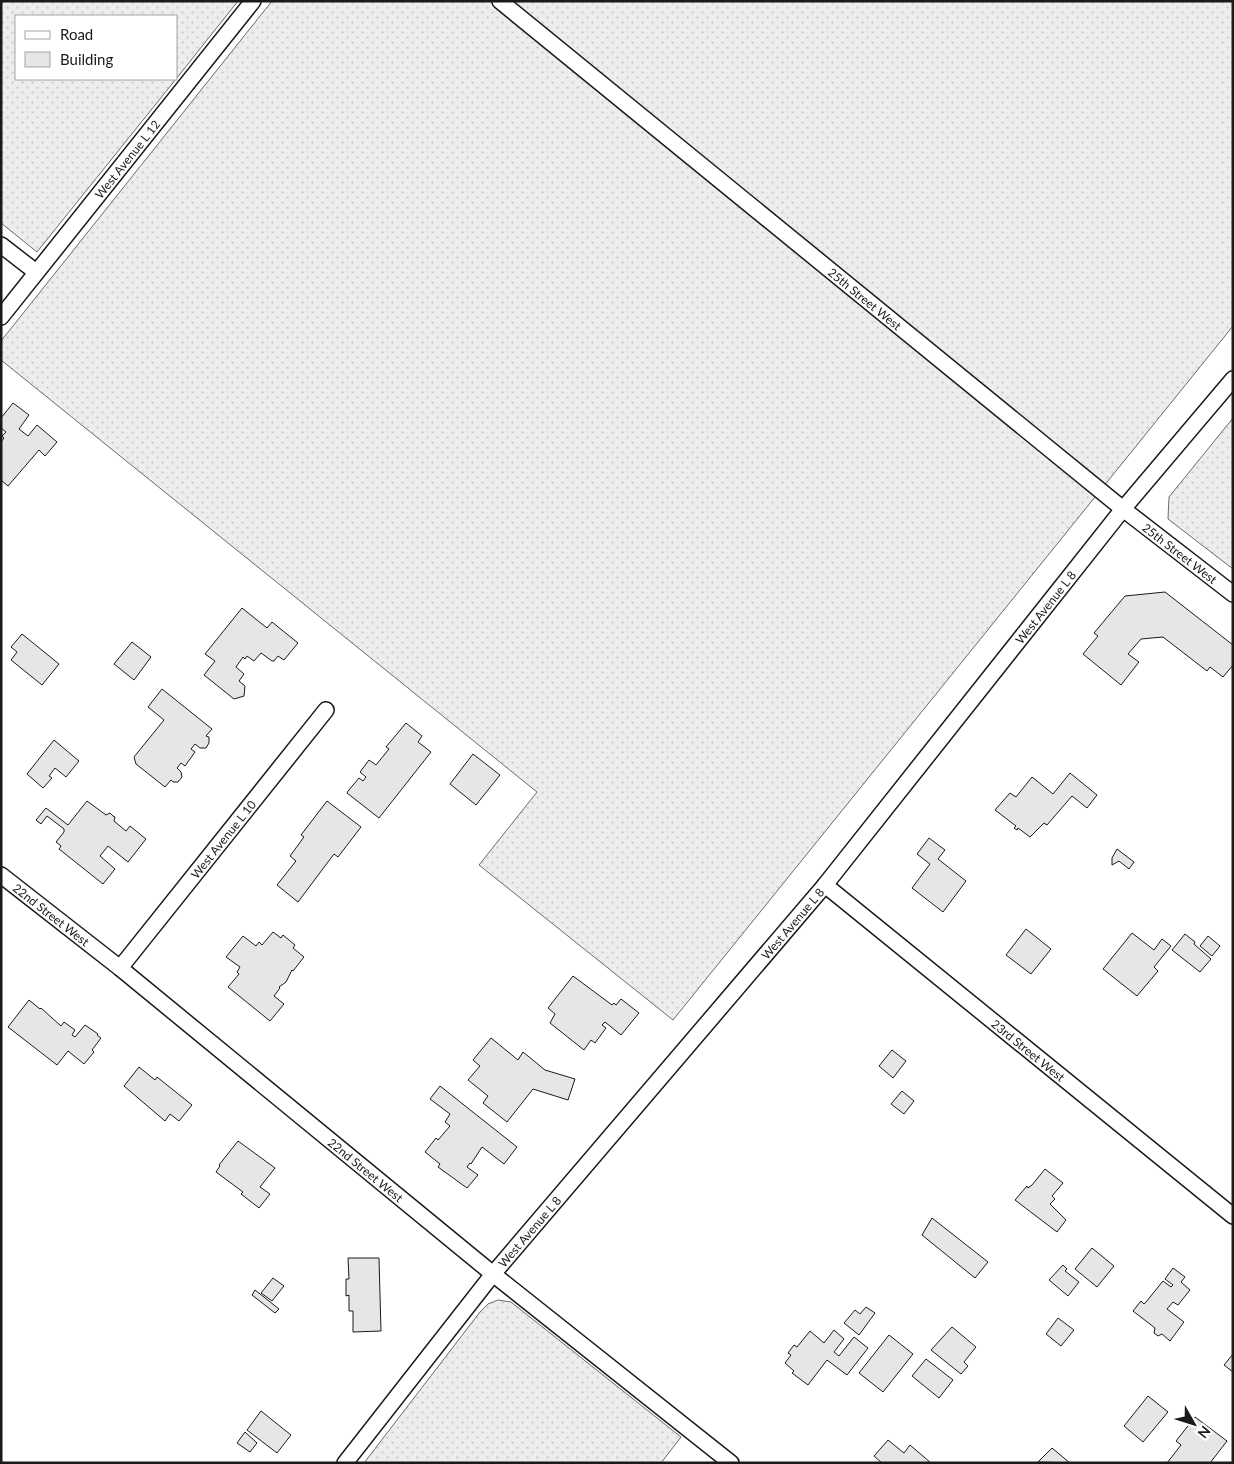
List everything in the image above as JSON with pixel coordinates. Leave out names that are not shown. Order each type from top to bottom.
[{"type":"street","name":"West Avenue L 12","points":[[1,317],[253,1]]},
{"type":"street","name":"25th Street West","points":[[500,1],[1124,509],[1233,594]]},
{"type":"street","points":[[1,245],[36,272]]},
{"type":"street","name":"West Avenue L 8","points":[[345,1463],[493,1274],[825,885],[1124,509],[1233,379]]},
{"type":"street","name":"West Avenue L 10","points":[[120,968],[326,710]]},
{"type":"street","name":"22nd Street West","points":[[1,875],[120,968],[493,1274],[731,1463]]},
{"type":"street","name":"23rd Street West","points":[[825,885],[1233,1216]]},
{"type":"shaded area","points":[[1,1],[238,1],[178,76],[178,15],[15,15],[15,80],[175,80],[37,252],[1,223]]},
{"type":"shaded area","points":[[272,1],[1233,1],[1233,326],[673,1020],[479,865],[537,792],[1,360],[1,341]]},
{"type":"shaded area","points":[[1233,418],[1233,569],[1168,519],[1169,497]]},
{"type":"shaded area","points":[[498,1300],[511,1302],[681,1437],[661,1463],[364,1463],[480,1312],[488,1304]]},
{"type":"building","points":[[13,403],[29,415],[19,429],[28,436],[37,425],[57,442],[45,456],[39,450],[8,486],[1,480],[1,442],[4,438],[2,436],[6,432],[1,428],[1,418]]},
{"type":"building","points":[[1165,592],[1233,645],[1233,665],[1223,677],[1210,667],[1207,671],[1163,637],[1141,639],[1128,654],[1139,662],[1121,685],[1083,654],[1098,636],[1094,633],[1125,596]]},
{"type":"building","points":[[242,608],[267,628],[272,622],[298,643],[284,660],[278,656],[272,661],[261,653],[254,661],[247,656],[245,659],[243,657],[236,667],[244,674],[239,681],[245,686],[244,696],[234,699],[204,675],[215,661],[205,654]]},
{"type":"building","points":[[22,634],[59,664],[42,685],[11,660],[17,652],[11,647]]},
{"type":"building","points":[[132,642],[151,657],[134,680],[114,664]]},
{"type":"building","points":[[162,689],[212,729],[206,736],[209,737],[209,743],[206,748],[200,748],[195,744],[191,749],[195,752],[185,766],[181,763],[177,768],[181,772],[182,777],[178,782],[171,780],[165,787],[136,764],[134,757],[164,720],[148,707]]},
{"type":"building","points":[[406,723],[422,736],[418,742],[431,752],[379,818],[347,793],[359,778],[363,781],[366,777],[360,772],[369,760],[376,765],[389,749],[386,747]]},
{"type":"building","points":[[54,740],[79,761],[66,777],[55,768],[49,776],[52,778],[43,788],[27,774]]},
{"type":"building","points":[[473,754],[500,775],[476,805],[450,784]]},
{"type":"building","points":[[1070,773],[1097,795],[1087,808],[1072,796],[1047,825],[1044,823],[1030,837],[1018,828],[1017,830],[1014,828],[1016,826],[995,810],[1010,793],[1016,797],[1032,777],[1053,794]]},
{"type":"building","points":[[87,801],[106,815],[110,813],[115,817],[114,821],[126,831],[130,826],[146,839],[128,862],[108,846],[100,856],[115,869],[103,884],[59,849],[61,846],[56,842],[64,832],[64,829],[47,816],[41,824],[36,820],[46,808],[68,825]]},
{"type":"building","points":[[327,801],[361,827],[338,857],[334,854],[298,902],[277,885],[296,861],[290,856],[304,837],[301,835]]},
{"type":"building","points":[[929,838],[945,850],[938,859],[966,881],[943,912],[912,888],[930,864],[917,854]]},
{"type":"building","points":[[1117,849],[1134,862],[1129,869],[1119,861],[1112,865],[1112,858]]},
{"type":"building","points":[[1026,929],[1051,949],[1031,974],[1006,955]]},
{"type":"building","points":[[273,932],[281,938],[283,935],[295,945],[293,948],[304,957],[292,970],[286,982],[279,987],[274,996],[284,1004],[270,1021],[228,987],[239,974],[237,972],[240,967],[226,957],[243,936],[256,946],[259,942],[262,945]]},
{"type":"building","points":[[1132,933],[1154,950],[1162,939],[1171,946],[1154,967],[1158,971],[1137,996],[1103,969]]},
{"type":"building","points":[[1185,934],[1211,959],[1200,972],[1172,950]]},
{"type":"building","points":[[1208,936],[1220,946],[1212,956],[1200,946]]},
{"type":"building","points":[[573,976],[612,1005],[614,1003],[616,1005],[621,999],[639,1013],[621,1035],[605,1022],[602,1025],[606,1028],[595,1043],[591,1040],[584,1050],[550,1023],[555,1014],[548,1008]]},
{"type":"building","points":[[29,1000],[61,1026],[64,1022],[75,1030],[72,1035],[75,1037],[85,1025],[98,1034],[101,1038],[92,1050],[94,1052],[84,1064],[68,1051],[57,1065],[8,1027]]},
{"type":"building","points":[[491,1038],[518,1060],[523,1052],[545,1070],[575,1079],[568,1100],[533,1089],[507,1122],[483,1103],[488,1096],[468,1080],[480,1066],[473,1060]]},
{"type":"building","points":[[892,1050],[906,1061],[893,1078],[879,1066]]},
{"type":"building","points":[[139,1067],[155,1080],[157,1077],[192,1105],[179,1121],[170,1114],[165,1121],[124,1086]]},
{"type":"building","points":[[440,1086],[517,1147],[504,1164],[482,1147],[467,1167],[478,1175],[467,1188],[438,1167],[440,1164],[425,1152],[436,1138],[438,1140],[450,1126],[445,1122],[450,1114],[430,1099]]},
{"type":"building","points":[[902,1091],[914,1101],[904,1114],[891,1104]]},
{"type":"building","points":[[238,1141],[275,1168],[260,1187],[270,1194],[259,1208],[241,1194],[243,1192],[216,1172],[219,1165]]},
{"type":"building","points":[[1045,1169],[1063,1183],[1052,1196],[1055,1199],[1050,1204],[1066,1220],[1057,1232],[1015,1200],[1027,1186],[1028,1188],[1032,1185]]},
{"type":"building","points":[[932,1218],[988,1262],[975,1278],[922,1235]]},
{"type":"building","points":[[1092,1248],[1114,1266],[1097,1287],[1075,1269]]},
{"type":"building","points":[[348,1258],[379,1258],[381,1331],[353,1332],[353,1311],[349,1311],[349,1295],[346,1296],[346,1279],[349,1279]]},
{"type":"building","points":[[1063,1265],[1067,1269],[1065,1271],[1079,1282],[1068,1296],[1049,1280]]},
{"type":"building","points":[[1173,1268],[1185,1277],[1181,1282],[1190,1290],[1178,1305],[1173,1302],[1167,1309],[1184,1322],[1170,1341],[1162,1334],[1158,1336],[1154,1333],[1155,1328],[1133,1311],[1141,1301],[1144,1304],[1163,1281],[1171,1287],[1173,1285],[1165,1279]]},
{"type":"building","points":[[273,1278],[284,1286],[272,1301],[261,1293]]},
{"type":"building","points":[[255,1290],[279,1309],[275,1313],[252,1295]]},
{"type":"building","points":[[866,1307],[875,1313],[859,1335],[844,1323],[855,1310],[860,1314]]},
{"type":"building","points":[[1058,1318],[1074,1330],[1061,1346],[1046,1334]]},
{"type":"building","points":[[952,1327],[976,1347],[964,1362],[968,1366],[961,1374],[931,1350]]},
{"type":"building","points":[[834,1330],[844,1339],[834,1352],[839,1356],[854,1337],[868,1348],[847,1375],[827,1360],[808,1385],[792,1373],[794,1371],[785,1363],[791,1355],[788,1353],[794,1345],[797,1347],[810,1331],[824,1343]]},
{"type":"building","points":[[889,1335],[913,1354],[883,1392],[859,1373]]},
{"type":"building","points":[[1233,1354],[1233,1372],[1224,1365]]},
{"type":"building","points":[[926,1359],[953,1380],[939,1398],[912,1376]]},
{"type":"building","points":[[1148,1396],[1168,1412],[1143,1442],[1124,1426]]},
{"type":"building","points":[[261,1411],[291,1435],[277,1453],[247,1430]]},
{"type":"building","points":[[1195,1417],[1227,1441],[1210,1463],[1167,1463],[1181,1445],[1176,1441]]},
{"type":"building","points":[[245,1432],[257,1443],[250,1452],[237,1443]]},
{"type":"building","points":[[888,1440],[904,1453],[910,1445],[931,1463],[882,1463],[874,1456]]},
{"type":"building","points":[[1052,1448],[1070,1463],[1038,1462]]}]
